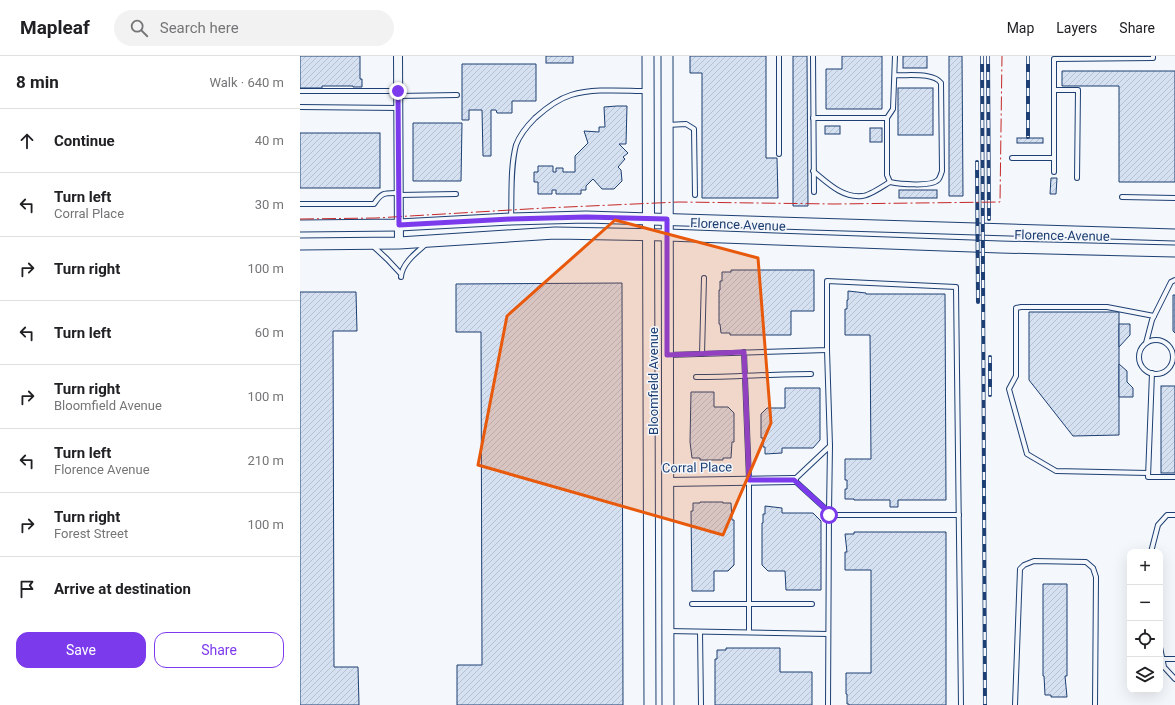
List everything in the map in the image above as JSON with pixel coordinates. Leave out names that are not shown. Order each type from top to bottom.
[{"type":"main road","name":"Bloomfield Avenue","points":[[648,56],[650,705]]},
{"type":"main road","name":"Bloomfield Avenue","points":[[667,56],[668,705]]},
{"type":"main road","name":"Florence Avenue","points":[[300,226],[399,225],[511,219],[586,217],[1175,235]]},
{"type":"main road","points":[[502,236],[507,233],[511,219]]},
{"type":"main road","name":"Florence Avenue","points":[[300,244],[399,243],[555,233],[668,235],[992,247],[1175,251]]},
{"type":"main road","name":"Corral Place","points":[[649,482],[668,482]]},
{"type":"street","points":[[398,56],[399,243]]},
{"type":"street","name":"Corral Place","points":[[668,482],[794,480]]},
{"type":"lane","points":[[779,56],[779,154]]},
{"type":"lane","points":[[813,56],[814,192]]},
{"type":"lane","points":[[890,182],[887,175],[887,118],[893,109],[895,56]]},
{"type":"lane","points":[[1054,172],[1054,59],[1153,58],[1153,56]]},
{"type":"lane","points":[[813,171],[843,194],[863,196],[890,182],[899,184],[931,183],[938,180],[942,171],[941,83],[938,78],[929,76],[895,75]]},
{"type":"lane","points":[[1054,90],[1078,90],[1077,178]]},
{"type":"lane","points":[[300,91],[456,96]]},
{"type":"lane","points":[[511,219],[513,158],[520,136],[530,123],[550,106],[571,95],[595,91],[648,91]]},
{"type":"lane","points":[[300,108],[398,108]]},
{"type":"lane","points":[[813,118],[887,118]]},
{"type":"lane","points":[[667,125],[686,124],[694,129],[694,195]]},
{"type":"lane","points":[[1012,158],[1054,158]]},
{"type":"lane","points":[[300,204],[374,204],[380,195],[384,193],[456,194]]},
{"type":"lane","points":[[1122,197],[1175,198]]},
{"type":"lane","points":[[369,244],[388,259],[401,275],[408,261],[429,241]]},
{"type":"lane","points":[[702,354],[704,278]]},
{"type":"lane","points":[[1146,343],[1154,316],[1171,282],[1175,280]]},
{"type":"lane","points":[[828,705],[830,446],[826,350],[827,281],[956,287],[961,705]]},
{"type":"lane","points":[[1148,473],[1056,471],[1027,454],[1009,388],[1016,376],[1016,308],[1108,307],[1154,316]]},
{"type":"lane","points":[[1154,339],[1165,342],[1172,351],[1174,362],[1166,371],[1152,373],[1145,370],[1141,365],[1139,360],[1140,349],[1146,343],[1154,339]]},
{"type":"lane","points":[[667,355],[826,350]]},
{"type":"lane","points":[[744,352],[749,480],[749,632]]},
{"type":"lane","points":[[1152,373],[1148,477],[1175,476]]},
{"type":"lane","points":[[696,377],[812,374]]},
{"type":"lane","points":[[830,446],[794,480],[829,513],[958,515]]},
{"type":"lane","points":[[1152,549],[1158,524],[1167,515],[1175,514]]},
{"type":"lane","points":[[1015,705],[1020,569],[1024,565],[1034,561],[1086,562],[1093,568],[1096,577],[1096,705]]},
{"type":"lane","points":[[692,604],[812,604]]},
{"type":"lane","points":[[668,631],[828,634]]},
{"type":"lane","points":[[700,632],[700,705]]},
{"type":"lane","points":[[1163,659],[1175,659]]},
{"type":"lane","points":[[1163,663],[1164,667],[1175,679]]},
{"type":"highlighted area","points":[[615,220],[758,258],[771,423],[723,535],[478,465],[507,316]]},
{"type":"building","points":[[300,56],[360,56],[360,79],[362,79],[362,87],[322,86],[322,88],[300,88]]},
{"type":"building","points":[[546,56],[573,56],[573,63],[546,63]]},
{"type":"building","points":[[690,56],[766,56],[766,158],[777,158],[778,198],[702,198],[702,73],[690,73]]},
{"type":"building","points":[[793,56],[807,56],[808,206],[793,206]]},
{"type":"building","points":[[842,56],[882,56],[882,109],[826,109],[826,69],[842,69]]},
{"type":"building","points":[[903,56],[927,56],[927,68],[903,68]]},
{"type":"building","points":[[949,56],[962,56],[963,196],[949,196]]},
{"type":"building","points":[[462,64],[536,64],[536,101],[512,101],[512,113],[497,113],[496,110],[491,110],[491,156],[483,156],[482,110],[469,110],[469,120],[462,120]]},
{"type":"building","points":[[1062,71],[1175,71],[1175,182],[1119,182],[1119,86],[1062,86]]},
{"type":"building","points":[[898,88],[933,88],[933,135],[898,135]]},
{"type":"building","points":[[627,106],[626,144],[619,144],[628,153],[623,157],[625,159],[618,167],[621,170],[622,181],[614,189],[602,189],[593,179],[586,186],[586,190],[581,190],[581,194],[556,194],[556,190],[552,190],[552,194],[538,194],[538,182],[534,182],[534,172],[538,172],[538,166],[553,166],[553,172],[556,172],[556,168],[563,168],[563,172],[575,172],[575,156],[588,143],[584,131],[599,132],[599,127],[605,127],[604,107]]},
{"type":"building","points":[[413,123],[462,123],[461,181],[413,181]]},
{"type":"building","points":[[825,126],[840,126],[840,134],[825,134]]},
{"type":"building","points":[[870,128],[882,128],[882,142],[870,142]]},
{"type":"building","points":[[300,133],[380,133],[380,188],[300,188]]},
{"type":"building","points":[[1017,138],[1043,138],[1043,143],[1017,143]]},
{"type":"building","points":[[1051,178],[1057,178],[1056,194],[1050,194]]},
{"type":"building","points":[[899,190],[937,190],[937,198],[899,198]]},
{"type":"building","points":[[731,270],[814,270],[814,311],[791,311],[791,335],[730,335],[730,333],[721,333],[719,324],[720,281],[722,281],[722,272],[731,272]]},
{"type":"building","points":[[622,283],[623,705],[457,705],[457,665],[482,665],[481,332],[456,332],[456,284]]},
{"type":"building","points":[[848,291],[866,294],[945,294],[946,500],[898,500],[898,507],[890,507],[890,500],[845,499],[847,480],[845,480],[845,459],[871,459],[870,335],[845,335],[845,309],[847,309]]},
{"type":"building","points":[[300,292],[356,292],[357,331],[333,331],[334,667],[358,667],[359,705],[300,705]]},
{"type":"building","points":[[1173,295],[1175,295],[1175,333],[1173,331]]},
{"type":"building","points":[[1029,312],[1119,312],[1119,435],[1073,436],[1029,380]]},
{"type":"building","points":[[1119,324],[1130,324],[1130,335],[1119,347]]},
{"type":"building","points":[[1119,364],[1127,371],[1127,382],[1133,388],[1133,397],[1119,397]]},
{"type":"building","points":[[1161,386],[1175,386],[1175,473],[1161,473]]},
{"type":"building","points":[[785,388],[820,388],[820,440],[813,448],[782,448],[782,453],[765,454],[763,438],[761,438],[761,414],[767,408],[785,408]]},
{"type":"building","points":[[691,392],[714,392],[714,407],[728,407],[734,413],[734,442],[732,442],[731,458],[723,458],[723,460],[700,460],[700,458],[692,458],[690,442]]},
{"type":"building","points":[[693,503],[731,503],[732,520],[734,520],[734,565],[728,571],[714,571],[714,591],[692,591],[691,511],[693,511]]},
{"type":"building","points":[[765,506],[782,508],[782,513],[813,513],[821,521],[821,590],[786,590],[785,571],[768,571],[762,565],[762,523],[763,514],[765,514]]},
{"type":"building","points":[[854,532],[946,532],[946,705],[847,704],[846,673],[871,673],[871,570],[845,570],[845,552],[847,552],[845,534],[854,534]]},
{"type":"building","points":[[1043,584],[1067,584],[1067,676],[1065,676],[1067,697],[1051,697],[1051,695],[1045,695],[1043,676]]},
{"type":"building","points":[[726,648],[780,648],[780,672],[812,672],[812,705],[715,705],[715,659],[717,659],[717,650],[726,650]]},
{"type":"railway","points":[[982,56],[985,705]]},
{"type":"railway","points":[[988,56],[989,219]]},
{"type":"railway","points":[[1028,56],[1028,137]]},
{"type":"railway","points":[[977,162],[978,302]]},
{"type":"railway","points":[[990,357],[990,395]]},
{"type":"power","points":[[300,219],[376,218],[679,202],[834,204],[1000,202],[1002,56]]},
{"type":"route","points":[[398,91],[399,225],[511,219],[586,217],[667,219],[667,355],[744,352],[749,480],[794,480],[829,512],[829,515]]}]
